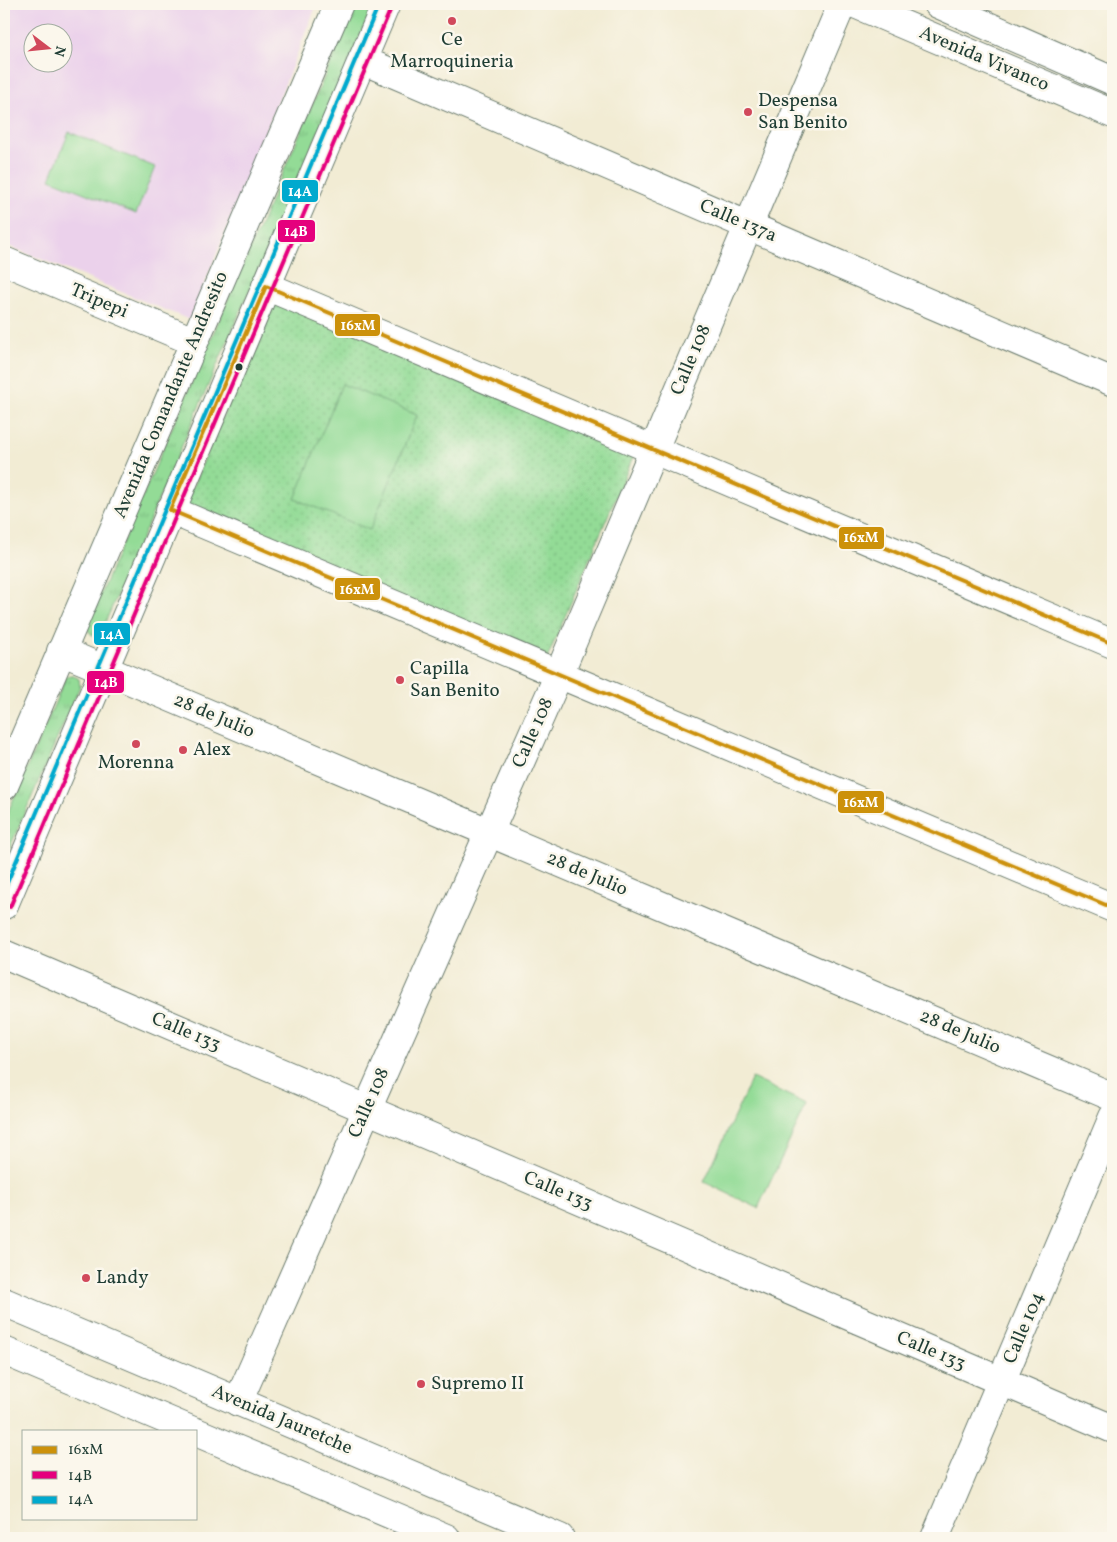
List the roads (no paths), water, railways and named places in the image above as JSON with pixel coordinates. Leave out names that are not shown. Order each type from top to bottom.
[{"type":"street","name":"Avenida Comandante Andresito","points":[[4,786],[193,341],[339,4]]},
{"type":"street","points":[[4,905],[386,4]]},
{"type":"street","name":"Calle 108","points":[[238,1402],[559,674],[842,4]]},
{"type":"street","name":"Avenida Vivanco","points":[[855,4],[1113,114]]},
{"type":"street","name":"Avenida Vivanco","points":[[938,4],[1113,81]]},
{"type":"street","name":"Calle 137a","points":[[362,60],[1113,382]]},
{"type":"street","name":"Tripepi","points":[[4,261],[193,341]]},
{"type":"street","points":[[266,286],[1113,644]]},
{"type":"street","points":[[170,510],[1113,908]]},
{"type":"street","name":"28 de Julio","points":[[61,651],[1113,1097]]},
{"type":"street","name":"Calle 133","points":[[4,954],[1113,1429]]},
{"type":"street","name":"Calle 104","points":[[936,1538],[1113,1117]]},
{"type":"street","name":"Avenida Jauretche","points":[[4,1302],[560,1538]]},
{"type":"street","points":[[4,1351],[191,1430]]},
{"type":"street","points":[[198,1433],[446,1538]]},
{"type":"place","name":"Ce Marroquineria","points":[[452,21]]},
{"type":"place","name":"Despensa San Benito","points":[[748,112]]},
{"type":"place","name":"Capilla San Benito","points":[[400,680]]},
{"type":"place","name":"Morenna","points":[[136,744]]},
{"type":"place","name":"Alex","points":[[183,750]]},
{"type":"place","name":"Landy","points":[[86,1278]]},
{"type":"place","name":"Supremo II","points":[[421,1384]]}]
